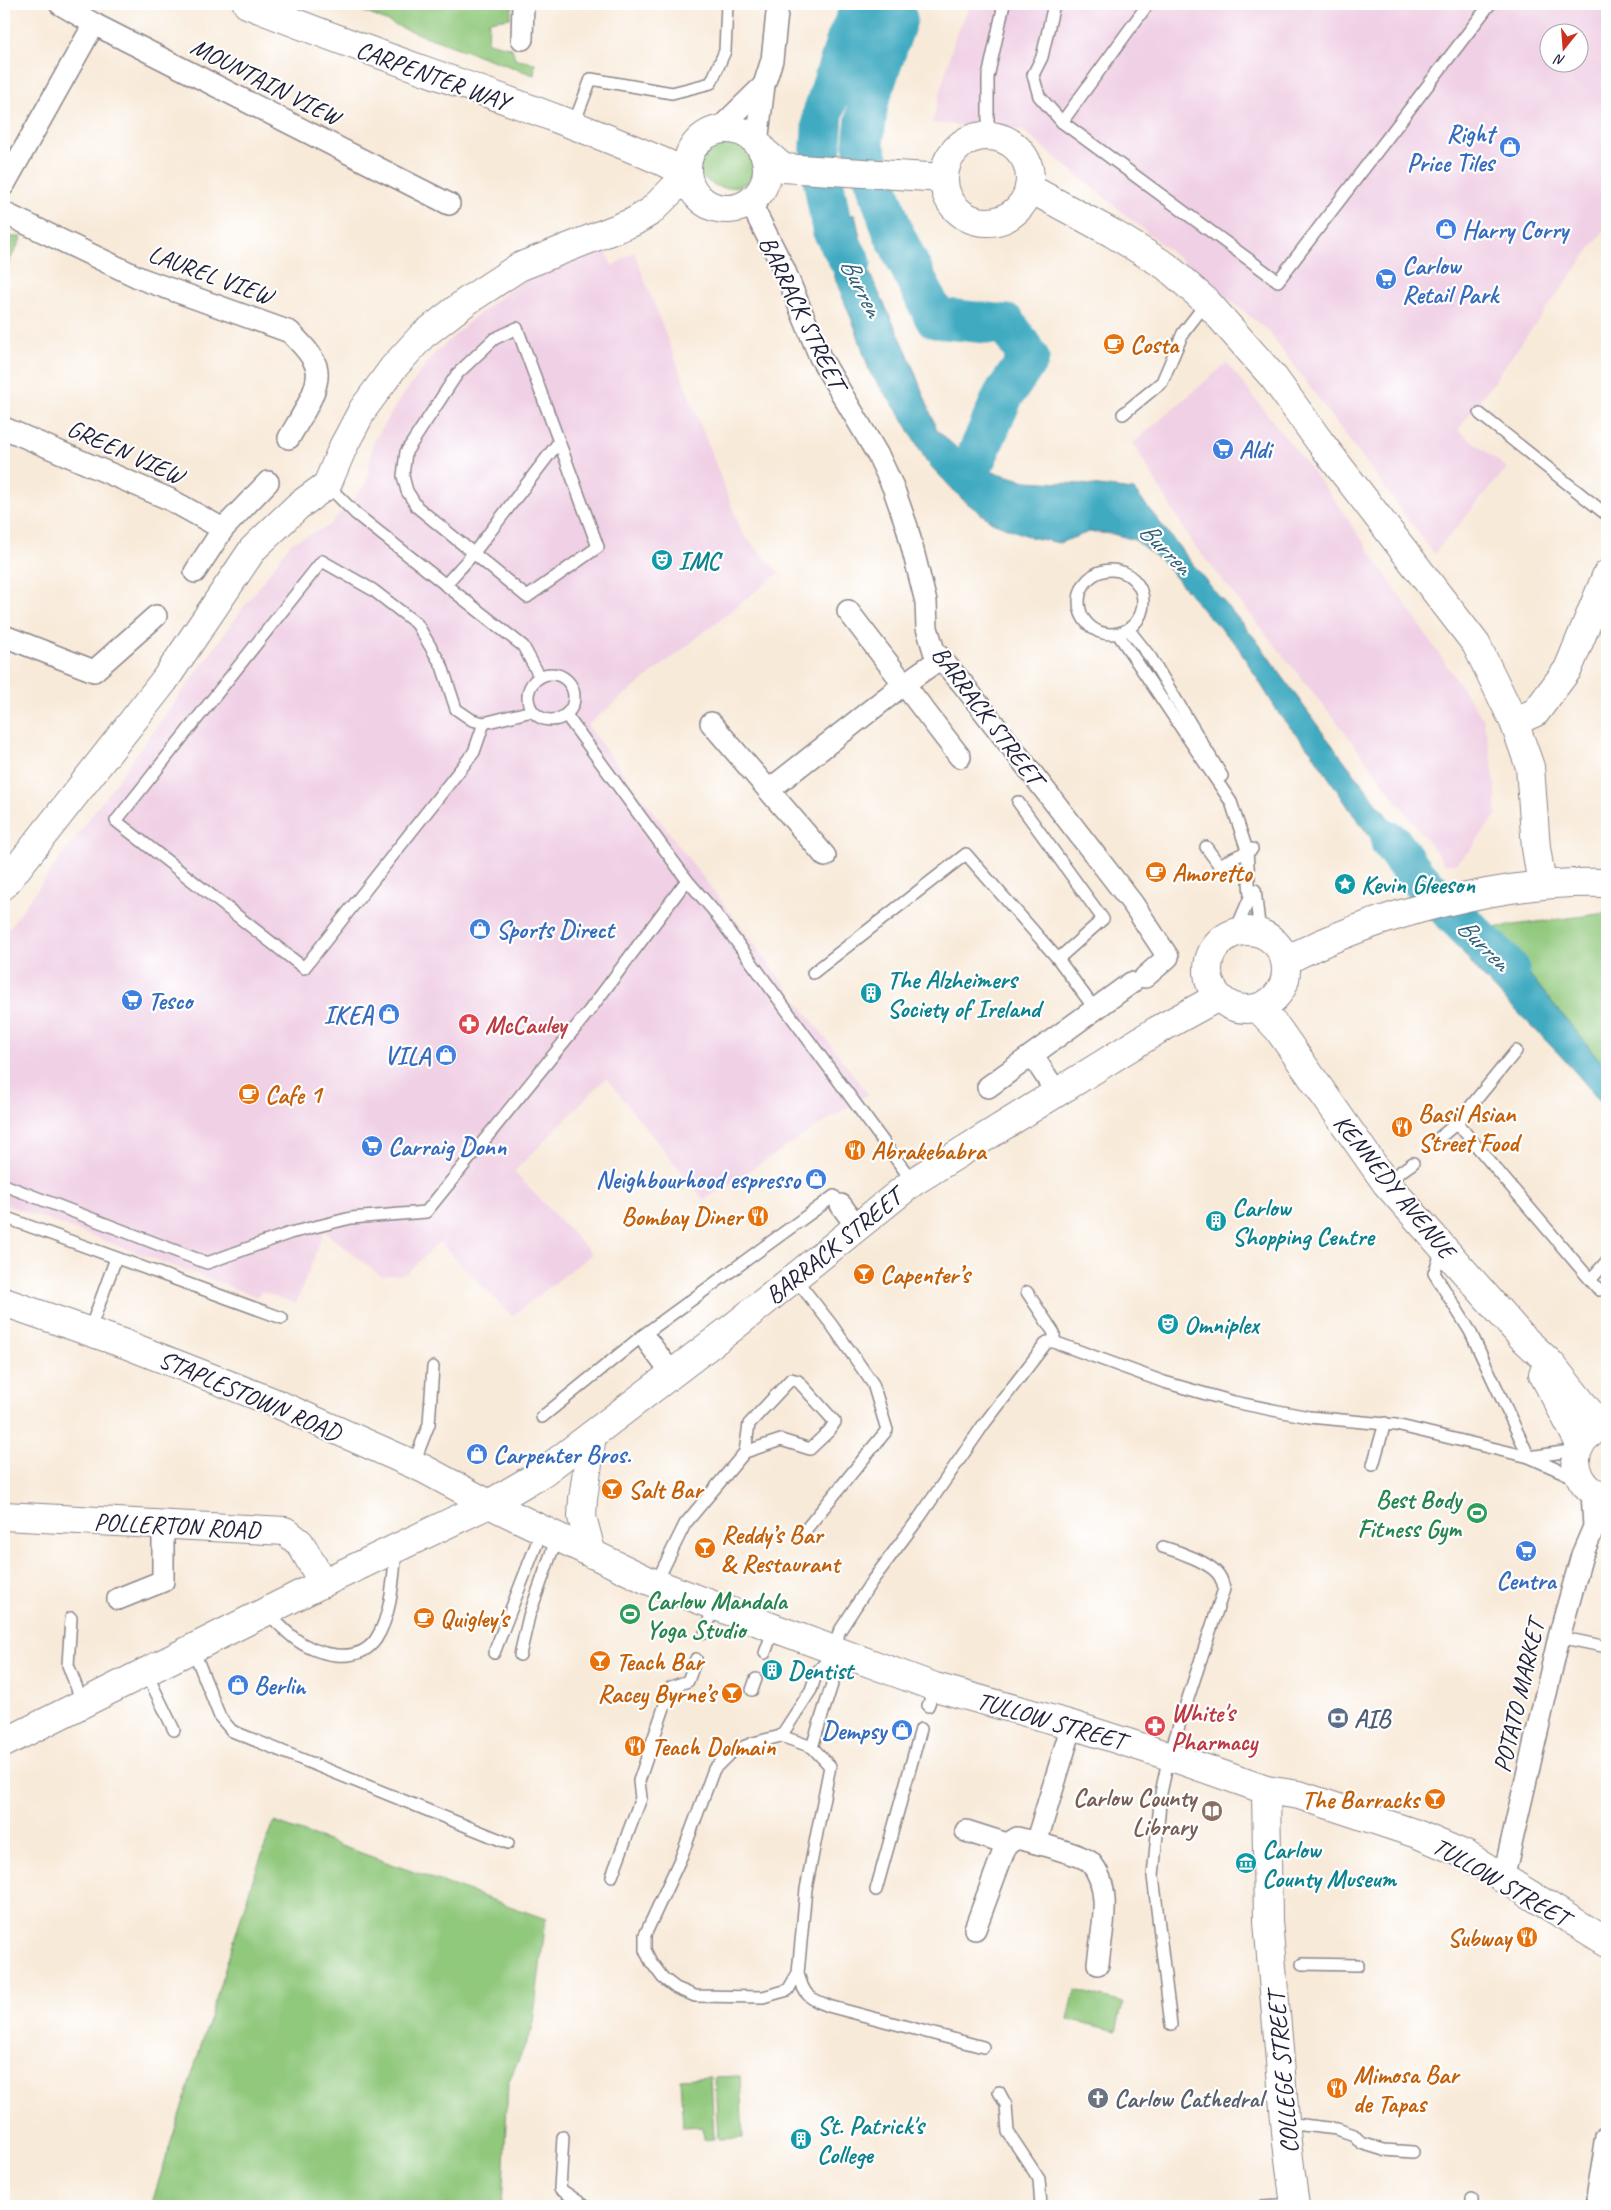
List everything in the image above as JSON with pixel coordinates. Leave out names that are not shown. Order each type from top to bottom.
[{"type":"main road","name":"CARPENTER WAY","points":[[247,4],[320,34],[620,142],[687,173]]},
{"type":"main road","points":[[712,207],[701,200],[692,190],[687,173],[687,163],[694,145],[708,133],[719,129],[732,129],[744,132],[760,146],[767,165],[766,185]]},
{"type":"main road","points":[[650,212],[712,207],[738,208],[766,185],[934,178],[947,165],[953,153],[963,144],[975,138],[988,136],[1000,138],[1012,144],[1021,153],[1028,170],[1029,188],[1024,201],[1015,212],[1002,219],[989,222],[975,220],[962,214],[952,204],[946,192],[934,178]]},
{"type":"main road","name":"CARPENTER WAY","points":[[620,142],[694,145]]},
{"type":"main road","points":[[4,885],[164,680],[253,550],[298,506],[328,485],[342,447],[363,410],[393,368],[422,336],[467,300],[519,267],[633,222],[650,212],[687,173]]},
{"type":"main road","points":[[1029,188],[1112,233],[1166,266],[1207,302],[1274,378],[1320,442],[1476,644],[1514,722],[1530,767],[1536,848],[1542,885]]},
{"type":"main road","points":[[1514,722],[1536,712],[1568,669],[1604,591]]},
{"type":"main road","points":[[1264,942],[1286,973],[1283,984],[1268,1001],[1237,1008],[1214,989],[1207,969],[1209,957],[1215,946],[1224,938],[1264,942],[1309,949],[1401,915],[1480,894],[1542,885],[1581,882],[1607,883]]},
{"type":"main road","name":"BARRACK STREET","points":[[4,1743],[396,1548],[490,1504],[542,1473],[672,1374],[794,1277],[848,1215],[913,1182],[1156,1030],[1192,1011],[1214,989]]},
{"type":"main road","name":"KENNEDY AVENUE","points":[[1268,1001],[1278,1029],[1386,1183],[1521,1336],[1552,1364],[1605,1428]]},
{"type":"main road","name":"STAPLESTOWN ROAD","points":[[4,1302],[273,1402],[413,1465],[490,1504]]},
{"type":"main road","name":"KENNEDY AVENUE","points":[[1521,1336],[1550,1385],[1579,1447]]},
{"type":"main road","points":[[1597,1494],[1577,1472],[1576,1461],[1579,1447],[1591,1433],[1605,1428]]},
{"type":"main road","points":[[592,1435],[582,1498],[582,1517],[592,1554]]},
{"type":"main road","name":"TULLOW STREET","points":[[490,1504],[592,1554],[656,1583],[714,1606],[769,1641],[835,1652],[931,1696],[1072,1725],[1266,1790],[1299,1795],[1417,1834],[1466,1855],[1607,1942]]},
{"type":"main road","name":"POLLERTON ROAD","points":[[4,1516],[285,1531],[300,1543],[323,1584]]},
{"type":"main road","name":"COLLEGE STREET","points":[[1266,1790],[1268,1922],[1275,1965],[1285,2123],[1295,2205]]},
{"type":"street","name":"MOUNTAIN VIEW","points":[[60,4],[94,24],[449,204]]},
{"type":"street","points":[[522,39],[523,4]]},
{"type":"street","points":[[760,146],[764,85],[772,60],[778,4]]},
{"type":"street","points":[[4,185],[94,24]]},
{"type":"street","points":[[719,129],[764,85]]},
{"type":"street","name":"BARRACK STREET","points":[[766,185],[784,269],[820,357],[879,457],[893,487],[907,527],[926,602],[927,628],[934,651],[962,683],[1133,904],[1168,957],[1138,980],[1094,1008]]},
{"type":"street","name":"LAUREL VIEW","points":[[4,213],[142,279],[290,332],[308,351],[317,367],[317,384],[289,438]]},
{"type":"street","name":"GREEN VIEW","points":[[4,428],[169,499],[223,528]]},
{"type":"street","points":[[195,572],[223,528],[268,482]]},
{"type":"street","points":[[848,611],[960,757]]},
{"type":"street","points":[[4,636],[94,671],[156,616]]},
{"type":"street","points":[[769,790],[940,658]]},
{"type":"street","points":[[711,723],[825,856]]},
{"type":"street","points":[[988,1087],[1094,1008]]},
{"type":"street","points":[[1032,1055],[1057,1093]]},
{"type":"street","points":[[646,1340],[672,1374]]},
{"type":"street","name":"POTATO MARKET","points":[[1503,1879],[1559,1637],[1582,1556],[1594,1527],[1597,1494]]},
{"type":"street","points":[[118,1599],[163,1581],[163,1524]]},
{"type":"street","points":[[1036,1843],[1072,1725]]},
{"type":"street","points":[[966,1830],[1007,1844]]},
{"type":"street","points":[[975,1928],[999,1860],[1007,1844],[1017,1838],[1036,1843],[1089,1861],[1100,1878],[1104,1903],[1098,1964]]},
{"type":"street","points":[[1596,2206],[1607,2137]]},
{"type":"lane","points":[[573,126],[591,79],[672,93],[711,83],[725,51],[727,4]]},
{"type":"lane","points":[[988,136],[988,77],[1004,4]]},
{"type":"lane","points":[[1054,4],[1042,57],[1033,75],[1039,96],[1062,122],[1278,281],[1490,4]]},
{"type":"lane","points":[[1062,122],[1148,4]]},
{"type":"lane","points":[[1123,414],[1162,382],[1182,334],[1207,302]]},
{"type":"lane","points":[[517,328],[558,443],[598,547],[527,597],[417,507],[407,491],[402,476],[406,452],[457,374],[494,339],[517,328]]},
{"type":"lane","points":[[1480,414],[1607,515]]},
{"type":"lane","points":[[445,585],[473,554],[558,443]]},
{"type":"lane","points":[[328,485],[356,514],[523,646],[540,677]]},
{"type":"lane","points":[[484,723],[474,752],[304,968],[116,821],[322,561],[373,590],[417,624],[442,666],[456,709],[472,720],[484,723],[532,711]]},
{"type":"lane","points":[[1105,570],[1127,573],[1136,580],[1142,590],[1144,601],[1142,612],[1137,622],[1123,632],[1107,634],[1096,631],[1087,624],[1081,614],[1080,592],[1094,574],[1105,570]]},
{"type":"lane","points":[[1123,632],[1151,658],[1237,800],[1250,850],[1264,942]]},
{"type":"lane","points":[[556,675],[570,684],[574,700],[566,715],[558,719],[549,720],[539,718],[532,711],[528,697],[529,689],[540,677],[556,675]]},
{"type":"lane","points":[[566,715],[687,880],[713,910],[913,1182]]},
{"type":"lane","points":[[1018,802],[1103,919],[1058,959]]},
{"type":"lane","points":[[1206,847],[1219,865],[1250,850]]},
{"type":"lane","points":[[1250,850],[1250,897],[1264,942]]},
{"type":"lane","points":[[813,972],[966,854],[1058,959],[1094,1008]]},
{"type":"lane","points":[[4,1185],[207,1263],[290,1233],[351,1218],[426,1212],[589,1011],[687,880]]},
{"type":"lane","points":[[1440,1138],[1457,1123],[1516,1051]]},
{"type":"lane","points":[[1457,1123],[1600,1290]]},
{"type":"lane","points":[[1386,1183],[1413,1163]]},
{"type":"lane","points":[[542,1417],[834,1196],[848,1215]]},
{"type":"lane","points":[[4,1217],[282,1318]]},
{"type":"lane","points":[[1443,1248],[1434,1273],[1470,1331],[1529,1457]]},
{"type":"lane","points":[[89,1332],[116,1258]]},
{"type":"lane","points":[[1590,1279],[1607,1261]]},
{"type":"lane","points":[[794,1277],[831,1324],[873,1384],[887,1430],[802,1533]]},
{"type":"lane","points":[[1028,1292],[1054,1333],[1054,1342]]},
{"type":"lane","points":[[812,1747],[834,1678],[835,1652],[839,1632],[872,1581],[919,1518],[990,1416],[1047,1342],[1054,1342],[1164,1382],[1234,1402],[1309,1417],[1385,1423],[1426,1431],[1529,1457],[1597,1494]]},
{"type":"lane","points":[[413,1465],[429,1424],[433,1367]]},
{"type":"lane","points":[[656,1583],[685,1524],[745,1452],[749,1424],[791,1379],[798,1381],[835,1422],[829,1431],[810,1449],[781,1440],[745,1452]]},
{"type":"lane","points":[[1372,1464],[1385,1423]]},
{"type":"lane","points":[[1529,1457],[1579,1447]]},
{"type":"lane","points":[[494,1653],[550,1534]]},
{"type":"lane","points":[[520,1655],[550,1534]]},
{"type":"lane","points":[[1163,1546],[1185,1554],[1213,1569],[1220,1575],[1224,1589],[1169,1756],[1161,1793],[1154,1876],[1171,2025]]},
{"type":"lane","points":[[266,1612],[295,1639],[319,1652],[343,1657],[360,1652],[376,1640],[386,1616],[396,1548]]},
{"type":"lane","points":[[705,1633],[714,1606]]},
{"type":"lane","points":[[71,1618],[68,1665],[83,1704]]},
{"type":"lane","points":[[1559,1637],[1607,1647]]},
{"type":"lane","points":[[193,1649],[220,1717],[232,1730],[508,1843]]},
{"type":"lane","points":[[781,1736],[810,1690],[818,1672],[835,1652]]},
{"type":"lane","points":[[612,1876],[641,1798],[639,1781],[671,1687],[688,1681],[696,1659]]},
{"type":"lane","points":[[146,1672],[174,1730]]},
{"type":"lane","points":[[876,1890],[921,1729]]},
{"type":"lane","points":[[798,1973],[788,1990],[763,1997],[695,1996],[676,1988],[663,1978],[645,1950],[645,1935],[682,1855],[714,1769],[731,1752],[753,1743],[781,1736],[812,1747],[830,1766],[806,1890],[798,1973],[801,1987],[809,1998],[832,2007],[983,2047]]},
{"type":"lane","points":[[1302,1964],[1358,1965]]},
{"type":"lane","points":[[999,2092],[1006,2105],[1008,2132],[1039,2179],[1042,2206]]},
{"type":"lane","points":[[1285,2123],[1337,2129],[1354,2135],[1361,2143],[1384,2150],[1413,2152]]},
{"type":"lane","points":[[563,2137],[560,2189],[585,2206]]},
{"type":"lane","points":[[1263,2206],[1295,2205]]},
{"type":"shaded area","name":"Carlow Retail Park","points":[[971,4],[1607,4],[1607,226],[1458,430],[1507,468],[1434,554],[1268,331],[1022,130],[932,123],[956,34]]},
{"type":"shaded area","points":[[604,246],[612,266],[634,252],[742,533],[779,573],[587,725],[868,1094],[704,1200],[606,1078],[514,1172],[592,1254],[512,1316],[439,1242],[406,1274],[381,1276],[324,1231],[296,1304],[261,1291],[258,1297],[4,1204],[4,935],[291,543],[328,526],[366,484],[373,443],[396,405],[432,356],[476,316],[532,273]]},
{"type":"shaded area","points":[[1227,363],[1337,503],[1483,719],[1490,749],[1496,793],[1496,815],[1471,849],[1455,864],[1445,864],[1340,726],[1191,541],[1133,443]]},
{"type":"green space","points":[[346,4],[513,4],[510,18],[489,21],[488,42],[512,48],[515,59],[535,63],[534,75],[405,29]]},
{"type":"green space","points":[[724,141],[742,144],[752,153],[755,167],[747,183],[727,188],[721,187],[710,183],[700,174],[700,156],[707,148]]},
{"type":"green space","points":[[8,237],[22,237],[4,272],[4,239]]},
{"type":"green space","points":[[1607,913],[1607,1069],[1491,928]]},
{"type":"green space","points":[[274,1822],[546,1919],[532,2030],[508,2083],[502,2206],[151,2206],[253,1879]]},
{"type":"green space","points":[[1075,1990],[1123,2003],[1116,2031],[1068,2019]]},
{"type":"green space","points":[[740,2076],[743,2138],[718,2139],[715,2077]]},
{"type":"green space","points":[[711,2077],[714,2139],[704,2140],[703,2126],[683,2127],[680,2079]]},
{"type":"water","points":[[846,4],[882,4],[854,72],[836,142],[809,140],[809,122]]},
{"type":"water","points":[[818,212],[855,215],[868,270],[907,352],[937,430],[962,453],[989,471],[1026,481],[1081,484],[1134,490],[1207,582],[1257,641],[1323,733],[1407,842],[1415,859],[1433,873],[1440,882],[1409,889],[1353,814],[1311,751],[1281,717],[1236,644],[1207,615],[1164,563],[1135,540],[1113,534],[1089,532],[1059,543],[1030,537],[992,522],[962,499],[927,462],[901,416],[870,373],[856,330],[836,281]]},
{"type":"water","points":[[1482,927],[1491,928],[1607,1069],[1607,1112],[1579,1076],[1485,979],[1451,937]]},
{"type":"waterway","name":"Burren","points":[[851,263],[832,229],[820,161],[823,113],[847,39],[863,4]]},
{"type":"waterway","points":[[897,19],[868,103],[863,144],[893,232],[935,318],[1007,325],[1029,358],[1003,396],[969,474]]},
{"type":"waterway","name":"Burren","points":[[1391,842],[1416,876],[1510,970]]},
{"type":"place","name":"Right Price Tiles","points":[[1510,147]]},
{"type":"place","name":"Harry Corry","points":[[1446,229]]},
{"type":"place","name":"Carlow Retail Park","points":[[1386,279]]},
{"type":"place","name":"Costa","points":[[1114,344]]},
{"type":"place","name":"Aldi","points":[[1223,449]]},
{"type":"place","name":"IMC","points":[[662,560]]},
{"type":"place","name":"Amoretto","points":[[1156,872]]},
{"type":"place","name":"Kevin Gleeson","points":[[1345,884]]},
{"type":"place","name":"Sports Direct","points":[[480,929]]},
{"type":"place","name":"The Alzheimers Society of Ireland","points":[[871,993]]},
{"type":"place","name":"Tesco","points":[[132,1000]]},
{"type":"place","name":"IKEA","points":[[389,1014]]},
{"type":"place","name":"McCauley","points":[[469,1024]]},
{"type":"place","name":"VILA","points":[[446,1055]]},
{"type":"place","name":"Cafe 1","points":[[249,1094]]},
{"type":"place","name":"Basil Asian Street Food","points":[[1402,1127]]},
{"type":"place","name":"Carraig Donn","points":[[372,1146]]},
{"type":"place","name":"Abrakebabra","points":[[855,1150]]},
{"type":"place","name":"Neighbourhood espresso","points":[[816,1179]]},
{"type":"place","name":"Bombay Diner","points":[[758,1216]]},
{"type":"place","name":"Carlow Shopping Centre","points":[[1216,1221]]},
{"type":"place","name":"Capenter’s","points":[[864,1274]]},
{"type":"place","name":"Omniplex","points":[[1168,1324]]},
{"type":"place","name":"Carpenter Bros.","points":[[477,1454]]},
{"type":"place","name":"Salt Bar","points":[[612,1489]]},
{"type":"place","name":"Best Body Fitness Gym","points":[[1477,1513]]},
{"type":"place","name":"Reddy’s Bar & Restaurant","points":[[705,1548]]},
{"type":"place","name":"Centra","points":[[1526,1551]]},
{"type":"place","name":"Carlow Mandala Yoga Studio","points":[[630,1614]]},
{"type":"place","name":"Quigley's","points":[[424,1618]]},
{"type":"place","name":"Teach Bar","points":[[600,1661]]},
{"type":"place","name":"Dentist","points":[[772,1670]]},
{"type":"place","name":"Berlin","points":[[238,1685]]},
{"type":"place","name":"Racey Byrne’s","points":[[732,1693]]},
{"type":"place","name":"AIB","points":[[1338,1718]]},
{"type":"place","name":"White's Pharmacy","points":[[1155,1726]]},
{"type":"place","name":"Dempsy","points":[[902,1730]]},
{"type":"place","name":"Teach Dolmain","points":[[635,1746]]},
{"type":"place","name":"The Barracks","points":[[1435,1799]]},
{"type":"place","name":"Carlow County Library","points":[[1212,1811]]},
{"type":"place","name":"Carlow County Museum","points":[[1246,1863]]},
{"type":"place","name":"Subway","points":[[1527,1937]]},
{"type":"place","name":"Mimosa Bar de Tapas","points":[[1337,2088]]},
{"type":"place","name":"Carlow Cathedral","points":[[1098,2098]]},
{"type":"place","name":"St. Patrick's College","points":[[801,2139]]}]
